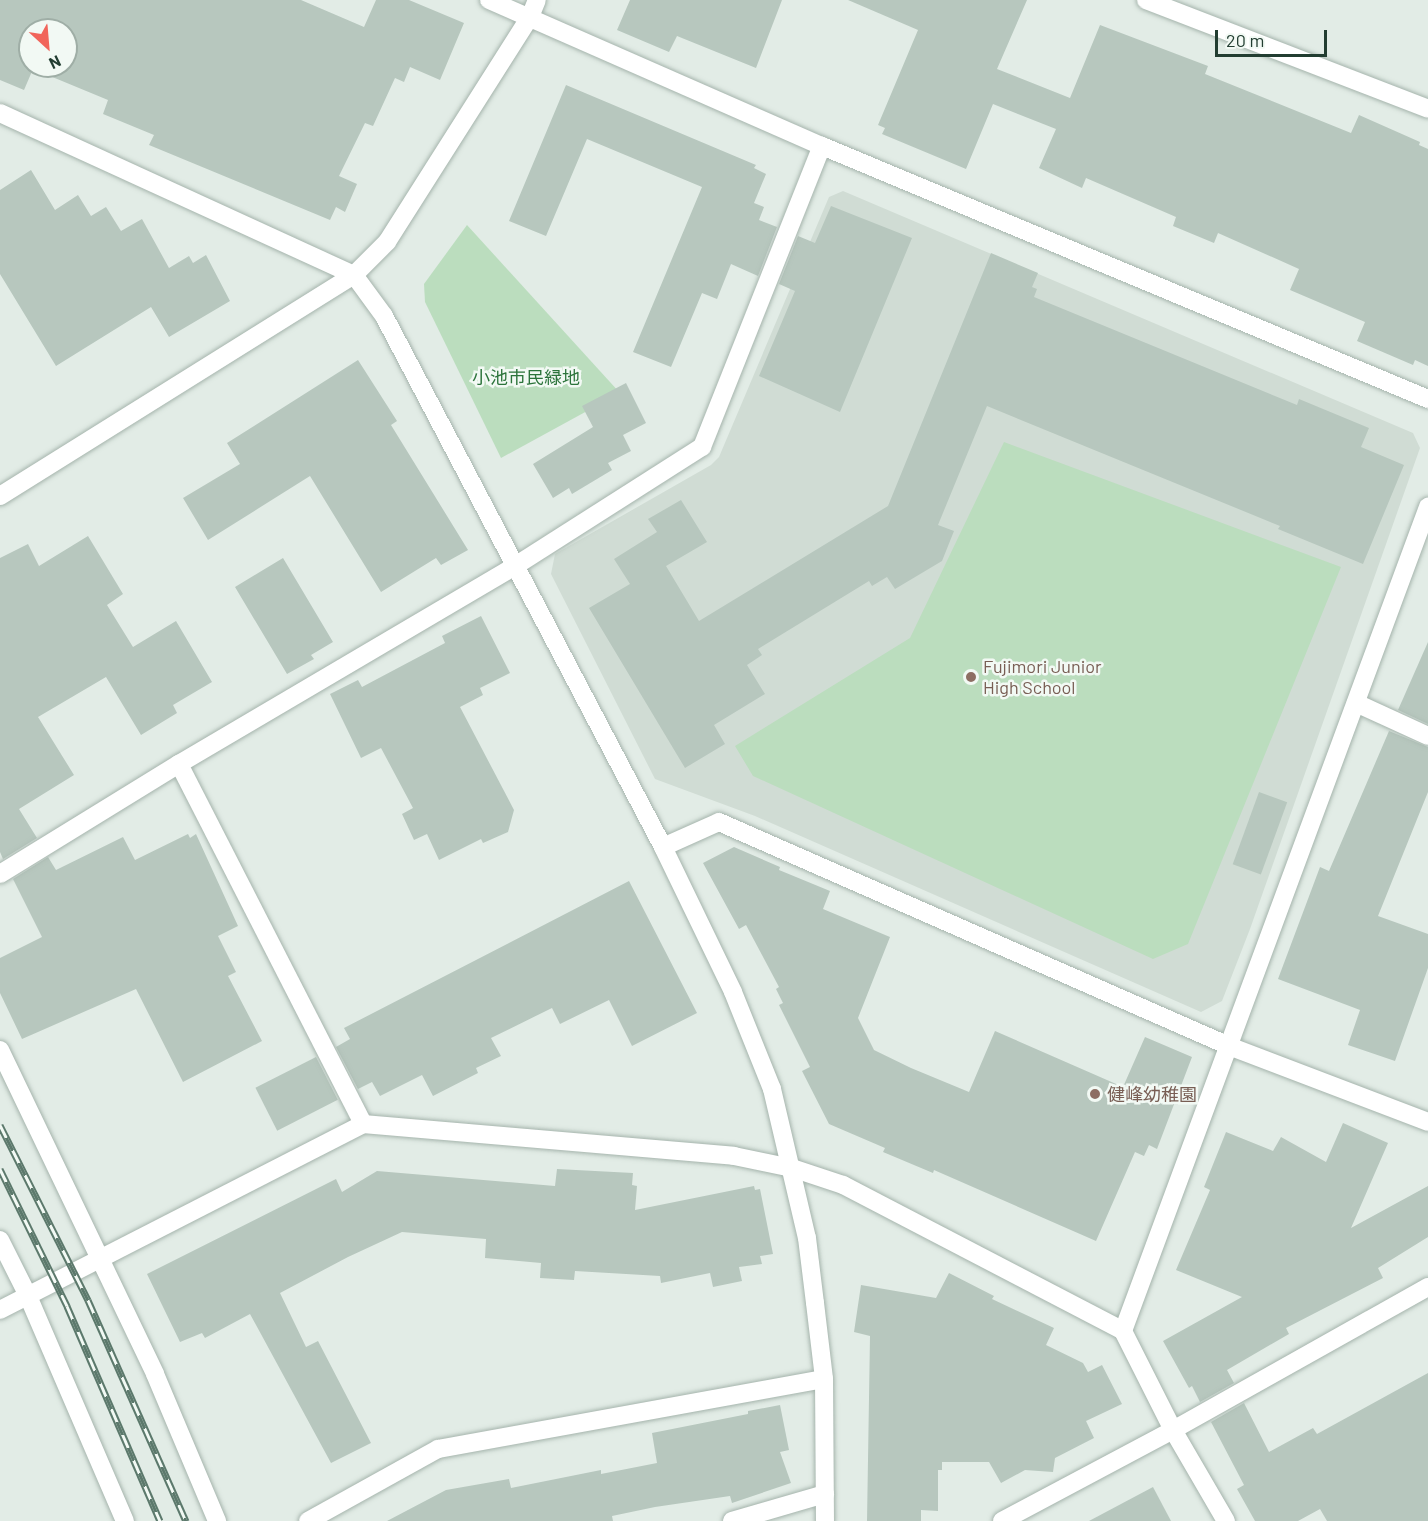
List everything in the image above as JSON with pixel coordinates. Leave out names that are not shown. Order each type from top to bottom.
[{"type":"street","points":[[489,0],[822,146],[1428,399]]},
{"type":"street","points":[[0,496],[354,275],[387,242],[530,17],[537,0]]},
{"type":"street","points":[[1146,0],[1428,109]]},
{"type":"street","points":[[5,120],[354,275],[384,316],[663,847],[738,1003],[772,1089],[807,1238],[824,1379],[825,1521]]},
{"type":"street","points":[[0,874],[179,764],[515,567],[702,447],[822,146]]},
{"type":"street","points":[[1123,1331],[1428,507]]},
{"type":"street","points":[[1356,703],[1428,736]]},
{"type":"street","points":[[179,764],[363,1124]]},
{"type":"street","points":[[663,847],[719,822],[1229,1046],[1428,1122]]},
{"type":"street","points":[[0,1050],[102,1259],[155,1374],[217,1521]]},
{"type":"street","points":[[0,1310],[363,1124],[734,1156],[792,1168],[843,1185],[1123,1331],[1173,1430],[1226,1521]]},
{"type":"street","points":[[0,1240],[28,1296],[125,1521]]},
{"type":"street","points":[[1002,1521],[1173,1430],[1428,1287]]},
{"type":"street","points":[[308,1521],[438,1449],[824,1379]]},
{"type":"street","points":[[732,1521],[825,1494]]},
{"type":"shaded area","name":"Fujimori Junior High School","points":[[843,191],[1413,433],[1420,448],[1250,929],[1222,1001],[1201,1012],[755,816],[655,779],[551,574],[555,554],[711,465],[719,457],[829,197]]},
{"type":"green space","name":"小池市民緑地","points":[[467,225],[620,393],[501,458],[425,302],[424,284]]},
{"type":"green space","points":[[1004,442],[1341,567],[1188,944],[1153,959],[753,776],[735,746],[910,638]]},
{"type":"building","points":[[0,0],[301,0],[364,27],[376,0],[409,0],[464,23],[440,80],[410,67],[404,82],[395,78],[373,126],[365,123],[339,176],[357,184],[345,212],[336,207],[330,220],[149,145],[154,135],[103,114],[108,100],[55,78],[78,78],[78,18],[18,18],[18,78],[29,78],[24,90],[0,80]]},
{"type":"building","points":[[630,0],[782,0],[756,68],[677,36],[669,52],[617,30]]},
{"type":"building","points":[[848,0],[1027,0],[997,69],[1070,98],[1100,25],[1208,66],[1205,74],[1351,133],[1359,115],[1420,142],[1419,145],[1428,149],[1428,366],[1415,360],[1413,365],[1357,341],[1365,322],[1290,290],[1299,269],[1218,233],[1214,243],[1173,226],[1176,217],[1086,178],[1082,188],[1039,168],[1056,129],[993,104],[966,169],[882,134],[885,128],[878,125],[918,30]]},
{"type":"building","points":[[566,85],[756,165],[754,168],[766,174],[754,203],[764,207],[759,220],[777,227],[758,276],[731,264],[717,299],[702,293],[671,367],[633,352],[702,187],[587,139],[546,236],[509,221]]},
{"type":"building","points":[[31,170],[55,210],[78,195],[91,216],[106,207],[121,231],[142,219],[169,268],[189,256],[193,263],[206,255],[230,301],[169,337],[151,307],[56,366],[0,274],[0,190]]},
{"type":"building","points":[[831,206],[912,238],[840,412],[759,376],[795,291],[779,284],[798,236],[815,243]]},
{"type":"building","points":[[991,253],[1038,273],[1032,287],[1037,289],[1034,297],[1297,405],[1299,399],[1369,428],[1361,447],[1404,465],[1363,564],[1278,529],[1280,526],[987,406],[938,525],[954,531],[942,561],[895,589],[887,577],[872,586],[869,581],[758,649],[762,655],[747,665],[765,694],[714,725],[725,744],[685,768],[589,608],[630,584],[614,559],[657,532],[648,519],[681,500],[707,542],[666,566],[699,621],[888,506]]},
{"type":"building","points":[[358,360],[397,421],[391,425],[468,550],[441,565],[436,558],[381,592],[310,476],[208,540],[183,498],[240,464],[227,443]]},
{"type":"building","points":[[626,383],[646,423],[623,435],[631,451],[608,463],[612,470],[572,494],[569,488],[553,498],[533,464],[593,427],[582,406]]},
{"type":"building","points":[[88,536],[123,594],[107,605],[133,647],[176,621],[212,682],[173,705],[177,713],[141,735],[106,677],[38,717],[74,775],[19,809],[37,838],[3,859],[0,852],[0,558],[28,544],[39,566]]},
{"type":"building","points":[[283,558],[333,642],[311,655],[314,659],[287,674],[235,587]]},
{"type":"building","points":[[481,616],[510,673],[480,688],[483,695],[460,707],[514,810],[508,832],[483,843],[481,839],[439,860],[427,834],[414,840],[402,814],[413,808],[381,748],[361,758],[330,694],[358,680],[362,687],[445,643],[442,636]]},
{"type":"building","points":[[1428,642],[1428,724],[1398,710]]},
{"type":"building","points":[[1389,731],[1428,747],[1428,792],[1378,916],[1428,934],[1428,968],[1395,1061],[1348,1045],[1360,1010],[1278,979],[1320,867],[1329,871]]},
{"type":"building","points":[[1259,792],[1287,802],[1261,875],[1233,864]]},
{"type":"building","points":[[188,834],[190,838],[196,834],[238,926],[218,936],[236,972],[228,976],[262,1041],[183,1082],[136,989],[22,1039],[0,993],[0,958],[42,937],[13,879],[48,857],[56,870],[123,837],[135,860]]},
{"type":"building","points":[[734,847],[780,867],[779,870],[830,891],[823,909],[890,937],[858,1018],[874,1050],[911,1068],[969,1092],[995,1031],[1123,1087],[1145,1037],[1192,1057],[1157,1149],[1149,1145],[1144,1156],[1135,1152],[1096,1241],[934,1170],[933,1173],[883,1152],[885,1148],[829,1124],[802,1071],[810,1067],[779,1005],[783,1003],[776,989],[779,987],[746,925],[739,929],[703,863]]},
{"type":"building","points":[[629,881],[697,1013],[632,1046],[609,1000],[560,1024],[552,1008],[491,1038],[501,1056],[476,1068],[478,1073],[433,1096],[422,1075],[380,1096],[372,1082],[358,1089],[336,1047],[350,1039],[344,1028]]},
{"type":"building","points":[[316,1057],[338,1100],[277,1131],[255,1088]]},
{"type":"building","points":[[1343,1123],[1388,1143],[1351,1228],[1428,1186],[1428,1237],[1378,1268],[1383,1278],[1286,1328],[1289,1334],[1227,1370],[1234,1383],[1200,1402],[1192,1386],[1189,1388],[1163,1341],[1242,1297],[1176,1270],[1210,1190],[1204,1187],[1226,1132],[1273,1151],[1281,1137],[1326,1162]]},
{"type":"building","points":[[557,1169],[633,1173],[632,1185],[637,1186],[635,1210],[754,1186],[755,1190],[760,1189],[773,1254],[760,1256],[762,1264],[739,1267],[742,1281],[713,1287],[710,1273],[661,1283],[660,1276],[575,1271],[574,1280],[540,1278],[541,1263],[485,1258],[486,1239],[402,1232],[348,1257],[280,1293],[306,1347],[318,1341],[371,1443],[331,1463],[250,1314],[205,1338],[202,1333],[180,1342],[147,1274],[336,1179],[342,1192],[377,1171],[555,1186]]},
{"type":"building","points":[[949,1273],[994,1296],[992,1299],[1054,1328],[1046,1345],[1083,1363],[1088,1372],[1102,1365],[1122,1404],[1086,1421],[1094,1438],[1055,1458],[1053,1472],[1025,1470],[1001,1483],[989,1462],[942,1462],[942,1470],[938,1470],[938,1511],[921,1510],[921,1521],[867,1521],[870,1336],[854,1332],[861,1285],[936,1298]]},
{"type":"building","points":[[1428,1373],[1428,1521],[1327,1521],[1320,1509],[1298,1521],[1255,1521],[1237,1489],[1244,1485],[1211,1422],[1244,1403],[1269,1452],[1313,1428],[1317,1434]]},
{"type":"building","points":[[780,1405],[789,1450],[780,1452],[791,1483],[732,1503],[730,1496],[655,1507],[612,1516],[613,1521],[387,1521],[446,1490],[509,1479],[511,1488],[601,1470],[601,1474],[657,1463],[652,1433],[748,1414],[748,1411]]},
{"type":"building","points":[[1153,1487],[1171,1521],[1089,1521]]},
{"type":"railway","points":[[0,1125],[88,1300],[186,1521]]},
{"type":"railway","points":[[0,1169],[67,1306],[160,1521]]},
{"type":"place","name":"Fujimori Junior High School","points":[[971,677]]},
{"type":"place","name":"健峰幼稚園","points":[[1095,1094]]}]
